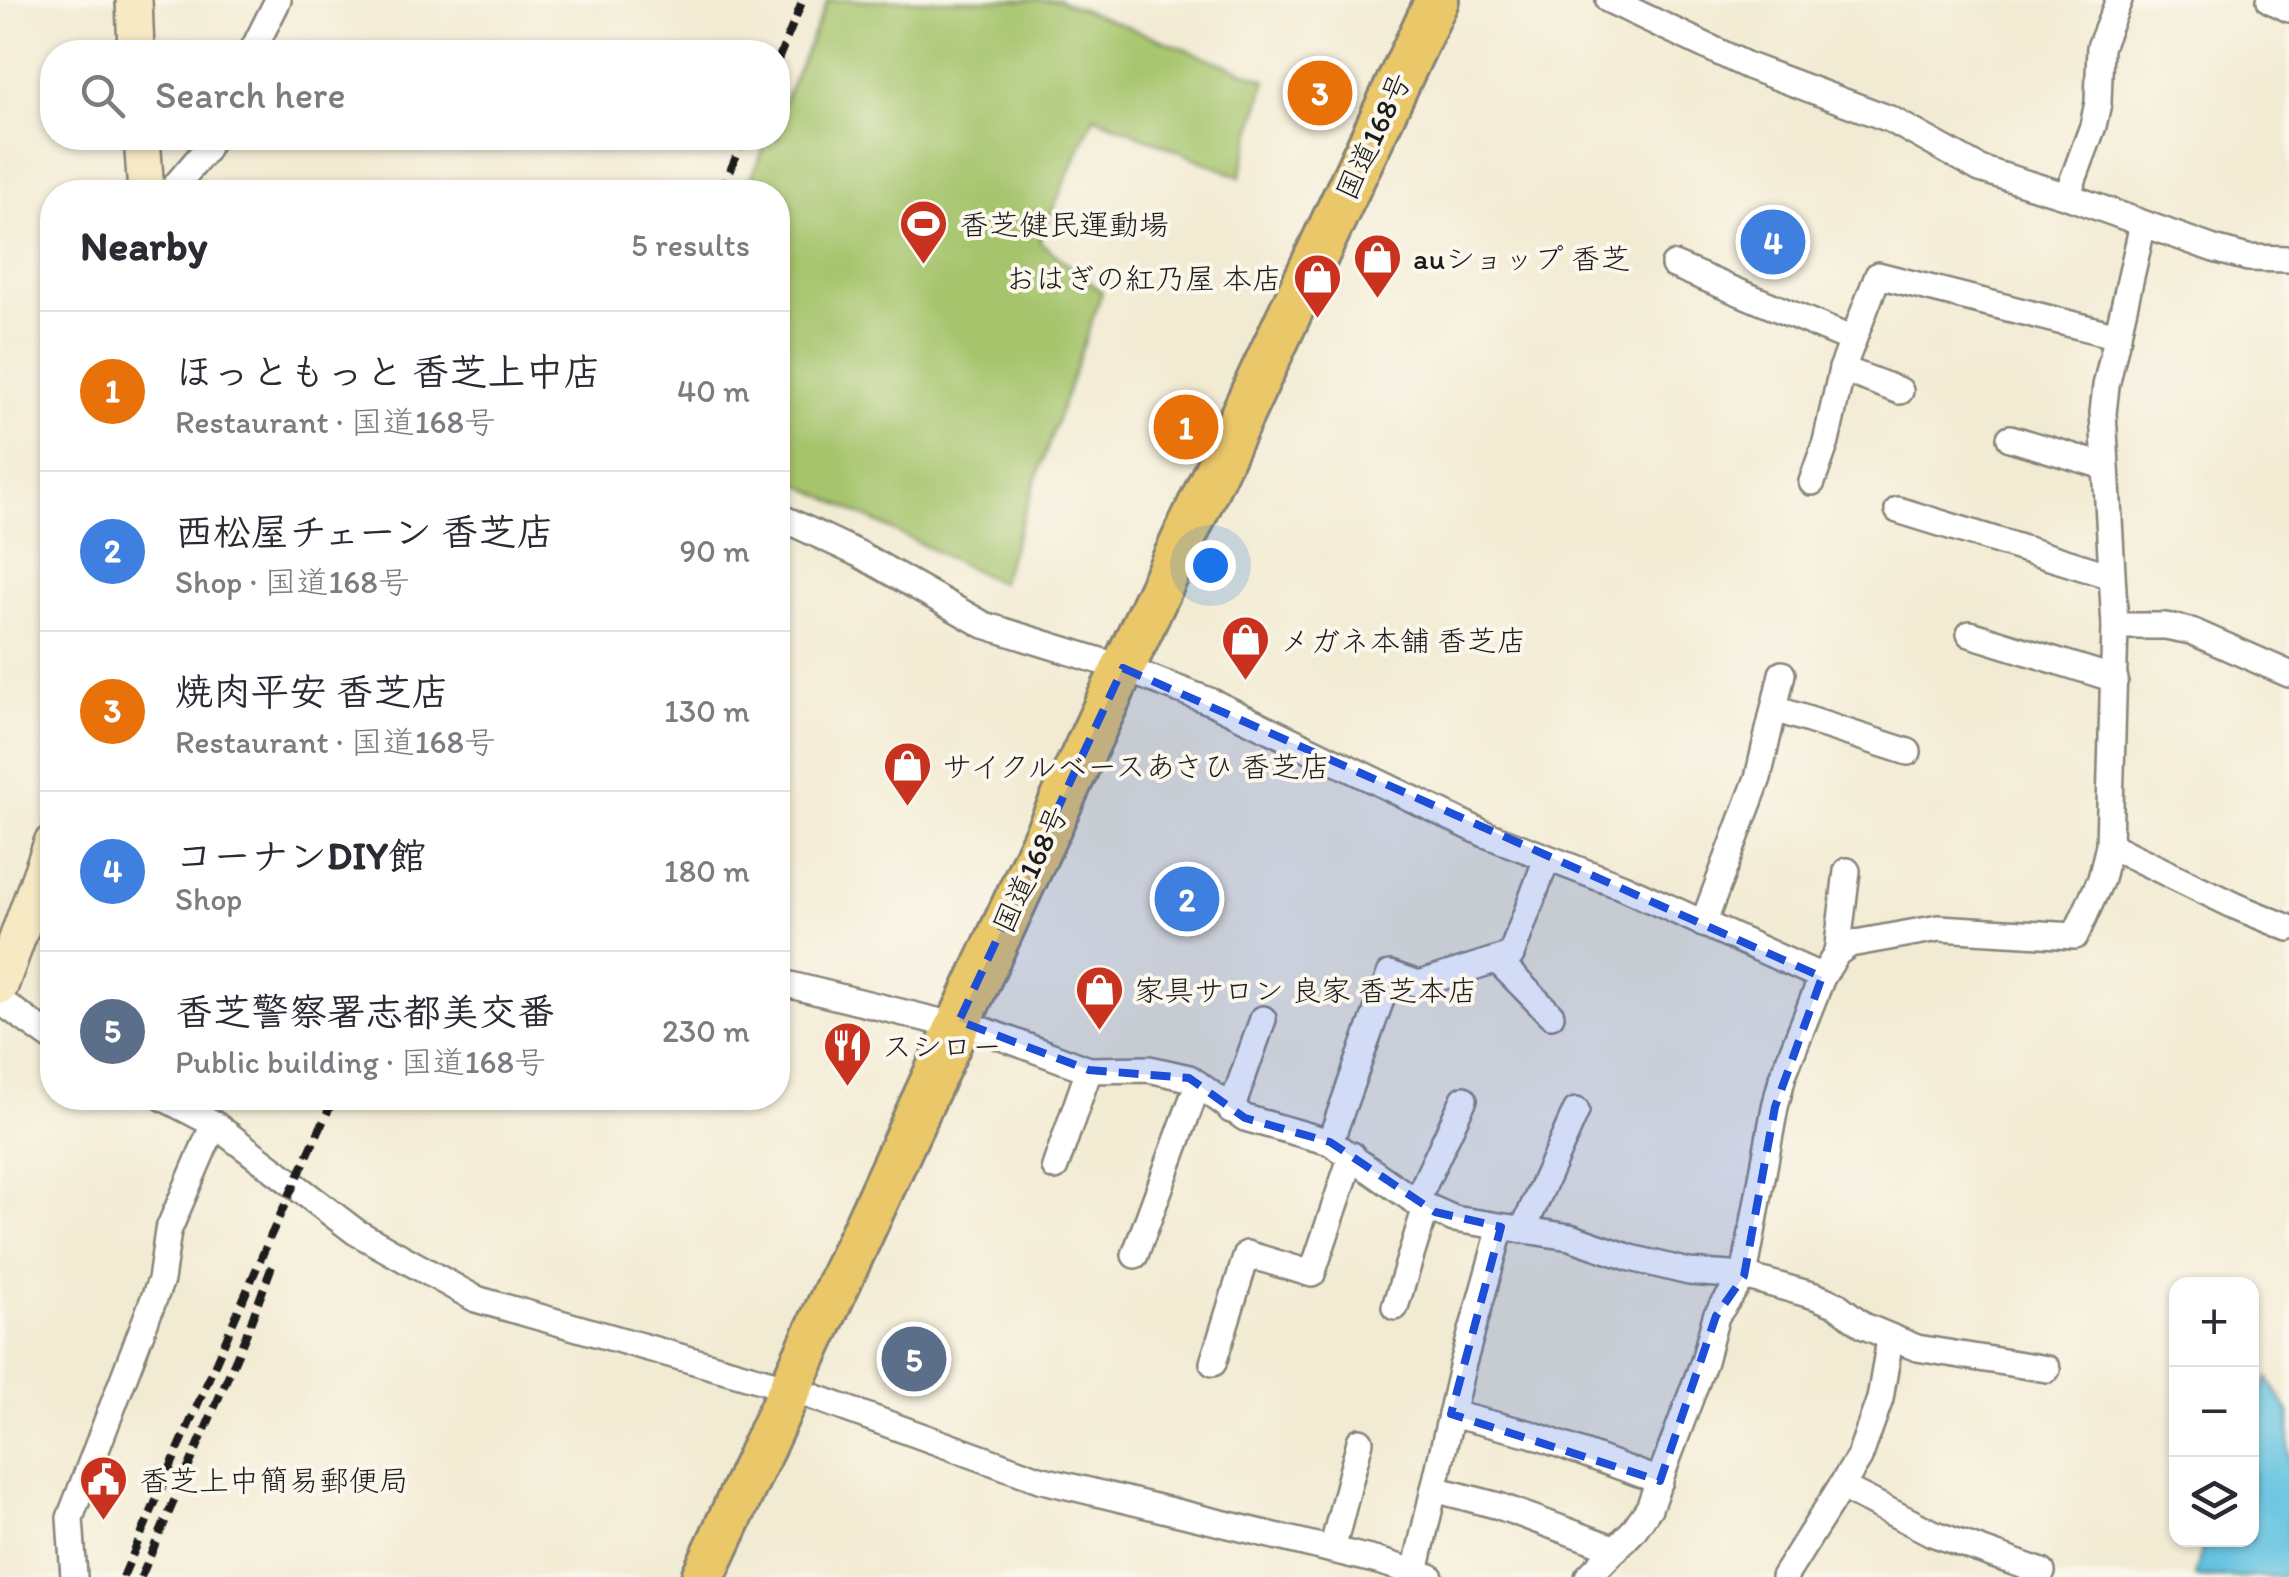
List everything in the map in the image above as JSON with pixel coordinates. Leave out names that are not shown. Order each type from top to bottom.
[{"type":"highway","name":"国道168号","points":[[703,1577],[1437,0]]},
{"type":"main road","points":[[134,0],[136,40]]},
{"type":"main road","points":[[143,150],[145,180]]},
{"type":"main road","points":[[2,980],[40,877]]},
{"type":"street","points":[[258,40],[278,0]]},
{"type":"street","points":[[1609,0],[1748,66],[1890,119],[1980,169],[2248,258],[2289,259]]},
{"type":"street","points":[[2067,196],[2093,126],[2100,47],[2120,0]]},
{"type":"street","points":[[2270,0],[2289,8]]},
{"type":"street","points":[[180,180],[205,150]]},
{"type":"street","points":[[1588,1577],[1649,1508],[1704,1361],[1716,1316],[1744,1276],[1774,1108],[1794,1042],[1822,977],[1837,954],[1850,944],[1939,928],[2075,936],[2101,879],[2110,845],[2115,679],[2103,413],[2144,224]]},
{"type":"street","points":[[1674,265],[1853,340]]},
{"type":"street","points":[[1812,482],[1826,442],[1842,369],[1878,276],[2118,336]]},
{"type":"street","points":[[1842,369],[1900,391]]},
{"type":"street","points":[[2010,438],[2104,466]]},
{"type":"street","points":[[1898,510],[2112,576]]},
{"type":"street","points":[[790,522],[859,554],[984,625],[1123,668],[1257,722],[1435,811],[1822,977]]},
{"type":"street","points":[[2115,626],[2165,626],[2192,631],[2289,674]]},
{"type":"street","points":[[1970,634],[2115,679]]},
{"type":"street","points":[[1703,924],[1758,778],[1782,674]]},
{"type":"street","points":[[1775,709],[1908,752]]},
{"type":"street","points":[[2110,845],[2289,928]]},
{"type":"street","points":[[1213,1363],[1247,1254],[1312,1274],[1341,1148],[1390,974],[1419,984],[1510,954],[1547,858]]},
{"type":"street","points":[[1837,954],[1847,871]]},
{"type":"street","points":[[1498,960],[1551,1016]]},
{"type":"street","points":[[2,980],[40,1024]]},
{"type":"street","points":[[790,985],[958,1024],[1089,1070],[1170,1072],[1198,1084],[1231,1110],[1341,1148],[1421,1204],[1454,1220],[1570,1237],[1689,1272],[1744,1276],[1837,1305],[1864,1326],[1916,1348],[2046,1368]]},
{"type":"street","points":[[1231,1110],[1263,1019]]},
{"type":"street","points":[[1054,1167],[1089,1070]]},
{"type":"street","points":[[1135,1255],[1198,1084]]},
{"type":"street","points":[[1395,1306],[1421,1204],[1464,1099]]},
{"type":"street","points":[[187,1110],[214,1124],[356,1232],[476,1299],[789,1388],[1039,1479],[1423,1575],[1434,1489],[1451,1414],[1512,1228],[1576,1111]]},
{"type":"street","points":[[74,1577],[70,1518],[161,1280],[168,1231],[214,1124]]},
{"type":"street","points":[[1784,1577],[1842,1487],[1872,1426],[1890,1339]]},
{"type":"street","points":[[1451,1414],[1531,1434],[1660,1481]]},
{"type":"street","points":[[1332,1550],[1360,1441]]},
{"type":"street","points":[[1842,1487],[1932,1533],[2042,1572]]},
{"type":"street","points":[[1434,1489],[1535,1518],[1616,1549]]},
{"type":"highlighted area","points":[[1123,668],[1822,977],[1775,1107],[1744,1276],[1716,1316],[1660,1481],[1451,1414],[1501,1227],[1435,1212],[1330,1142],[1245,1118],[1189,1078],[1089,1070],[959,1021]]},
{"type":"green space","name":"香芝健民運動場","points":[[828,0],[1058,0],[1266,80],[1240,177],[1094,116],[1039,241],[1102,292],[1000,583],[790,480],[790,180],[750,180],[763,150],[790,150],[790,88]]},
{"type":"water","points":[[2268,1378],[2289,1412],[2289,1577],[2195,1577],[2202,1547],[2259,1547],[2259,1396]]},
{"type":"railway","points":[[786,40],[803,0]]},
{"type":"railway","points":[[726,180],[739,150]]},
{"type":"railway","points":[[123,1577],[328,1110]]},
{"type":"railway","points":[[141,1577],[272,1266]]},
{"type":"place","name":"焼肉平安 香芝店","points":[[1320,93]]},
{"type":"place","name":"コーナンDIY館","points":[[1773,242]]},
{"type":"place","name":"香芝健民運動場","points":[[924,266]]},
{"type":"place","name":"auショップ 香芝","points":[[1378,300]]},
{"type":"place","name":"おはぎの紅乃屋 本店","points":[[1317,320]]},
{"type":"place","name":"ほっともっと 香芝上中店","points":[[1186,427]]},
{"type":"place","name":"メガネ本舗 香芝店","points":[[1245,682]]},
{"type":"place","name":"サイクルベースあさひ 香芝店","points":[[907,808]]},
{"type":"place","name":"西松屋チェーン 香芝店","points":[[1187,899]]},
{"type":"place","name":"家具サロン 良家 香芝本店","points":[[1099,1032]]},
{"type":"place","name":"スシロー","points":[[847,1088]]},
{"type":"place","name":"香芝警察署志都美交番","points":[[914,1359]]},
{"type":"place","name":"香芝上中簡易郵便局","points":[[104,1522]]}]
